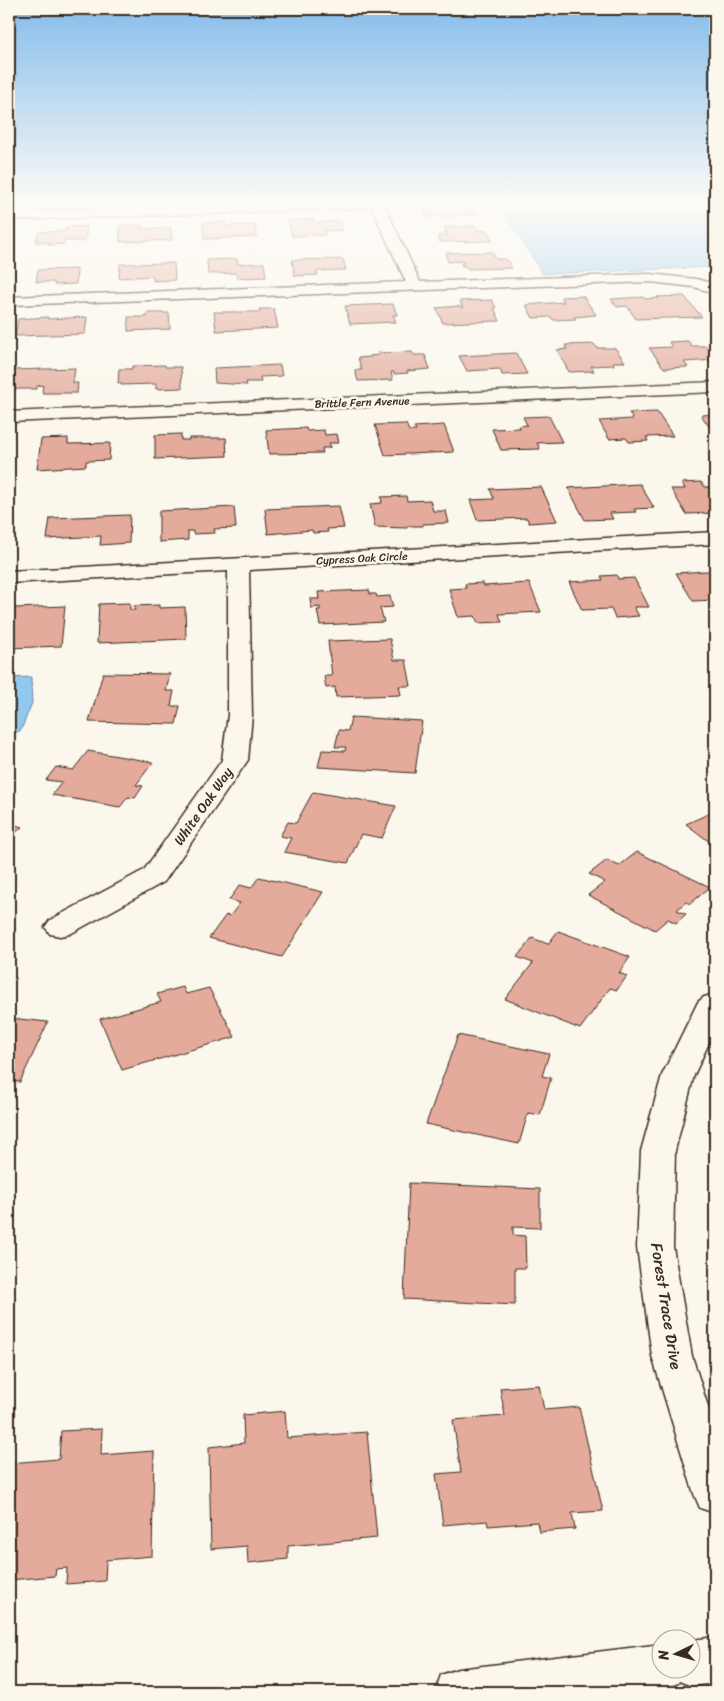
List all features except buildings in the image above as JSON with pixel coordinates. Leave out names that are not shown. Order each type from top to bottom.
[{"type":"street","points":[[412,281],[415,287]]},
{"type":"street","points":[[9,302],[562,281]]},
{"type":"street","points":[[682,281],[715,289]]},
{"type":"street","name":"Brittle Fern Avenue","points":[[9,417],[715,387]]},
{"type":"street","name":"Cypress Oak Circle","points":[[9,577],[715,538]]},
{"type":"street","name":"White Oak Way","points":[[60,927],[154,876],[235,760],[240,715],[238,565]]},
{"type":"street","name":"Forest Trace Drive","points":[[715,1004],[709,1010],[678,1075],[658,1151],[655,1246],[672,1356],[715,1494]]},
{"type":"street","points":[[702,1662],[715,1660]]},
{"type":"street","points":[[458,1692],[652,1668]]},
{"type":"water","points":[[31,677],[32,703],[21,730],[9,736],[9,678]]}]
